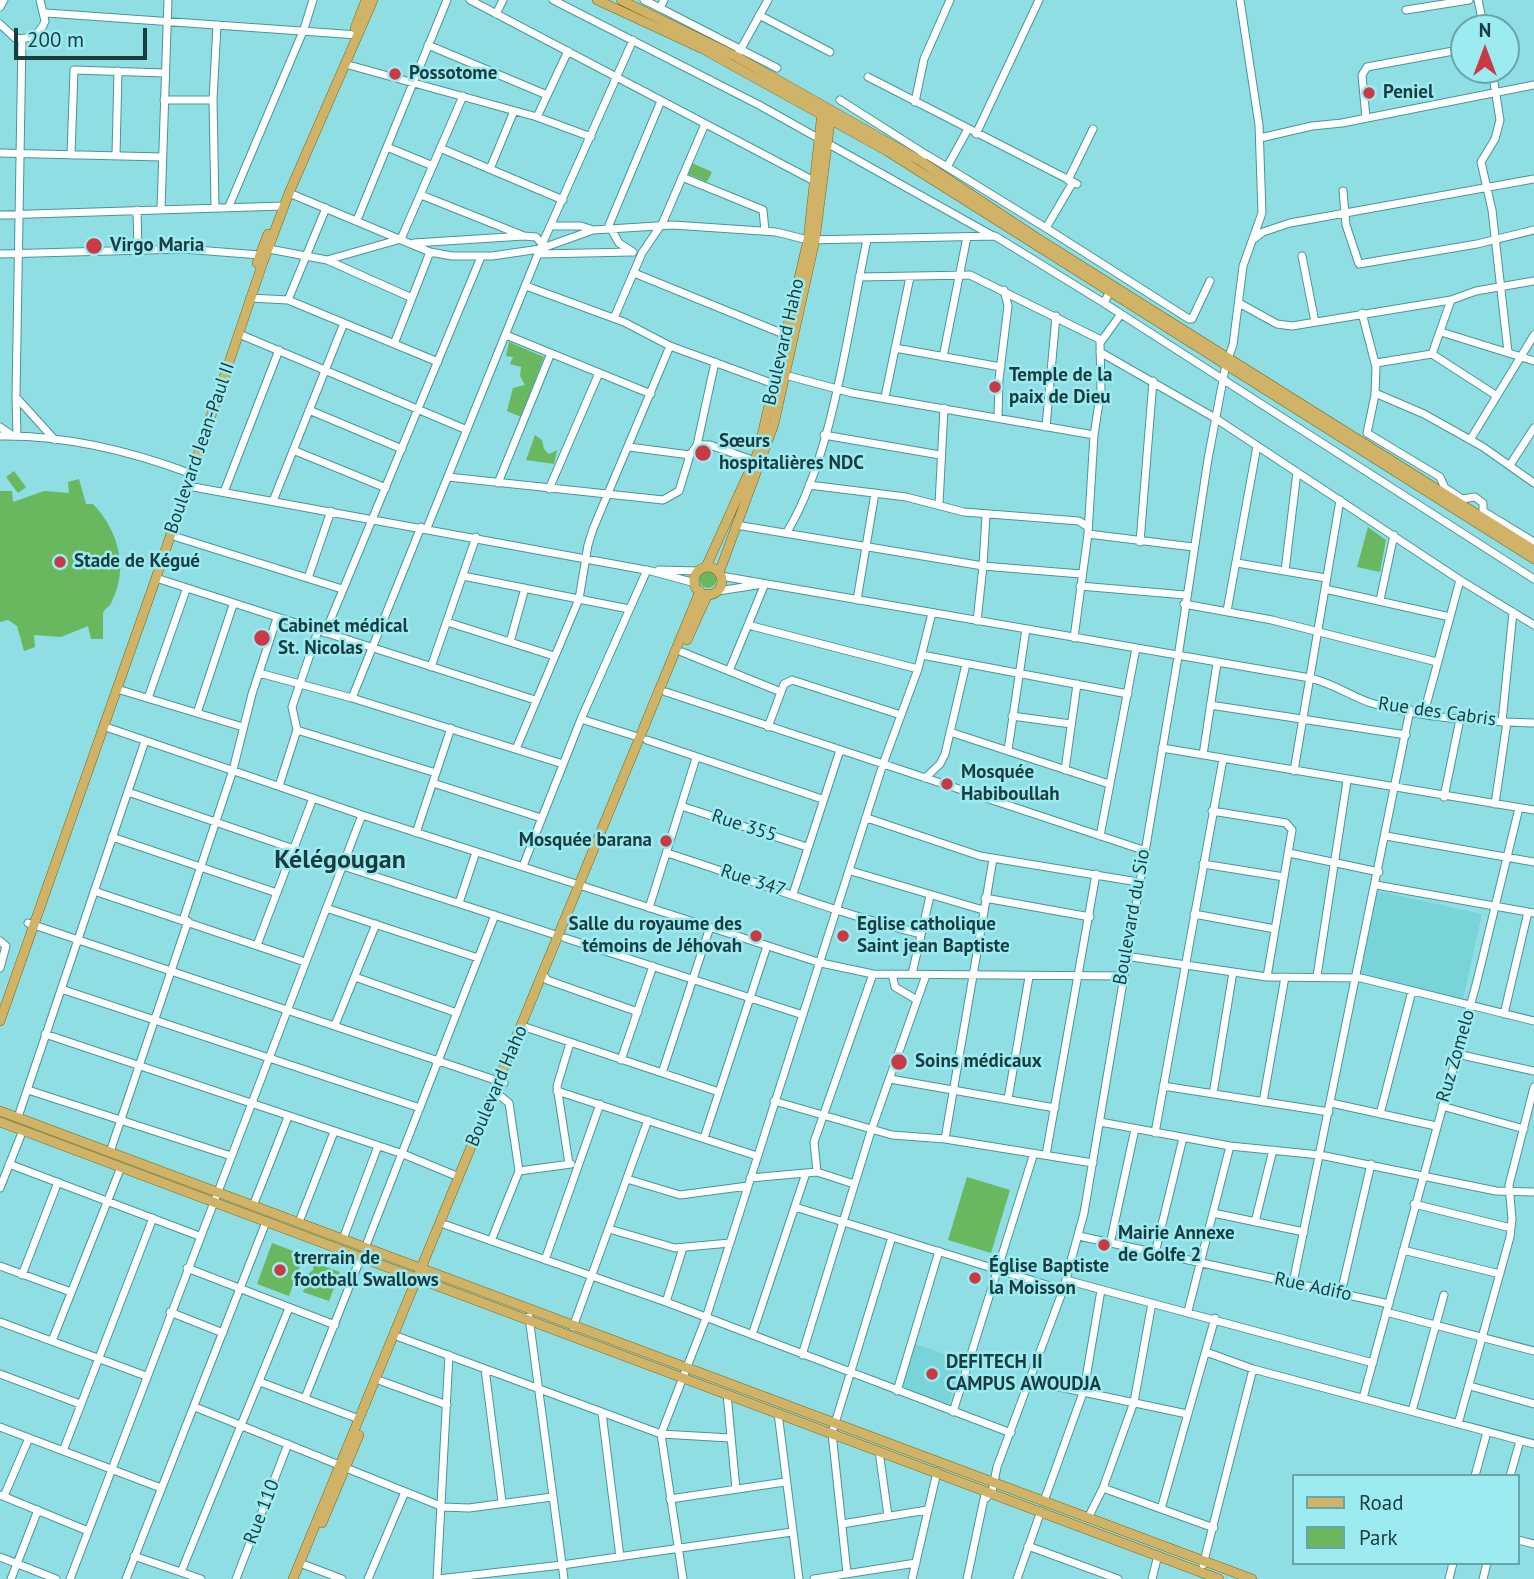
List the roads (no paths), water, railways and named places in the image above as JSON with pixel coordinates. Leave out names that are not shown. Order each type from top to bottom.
[{"type":"main road","name":"Boulevard Jean-Paul II","points":[[0,1007],[269,249],[281,205],[289,194],[345,64],[366,0]]},
{"type":"main road","name":"Boulevard Jean-Paul II","points":[[0,1021],[30,923],[117,689],[188,486],[260,255],[355,34],[373,0]]},
{"type":"main road","points":[[594,0],[703,49],[811,110],[825,123],[841,125],[929,177],[1109,293],[1227,360],[1447,492],[1534,550]]},
{"type":"main road","points":[[621,0],[738,54],[825,123],[922,157],[1128,295],[1534,559]]},
{"type":"main road","name":"Boulevard Haho","points":[[815,216],[816,182],[825,123]]},
{"type":"main road","name":"Boulevard Haho","points":[[293,1579],[400,1337],[459,1177],[502,1082],[705,590],[720,574],[736,525],[766,451],[785,375],[811,240],[825,123]]},
{"type":"main road","name":"Boulevard Haho","points":[[644,739],[666,692],[705,590],[702,569],[755,461],[811,240]]},
{"type":"main road","points":[[702,569],[720,574]]},
{"type":"main road","name":"Boulevard Haho","points":[[424,1269],[446,1224],[502,1082]]},
{"type":"main road","points":[[0,1111],[343,1239],[420,1280],[573,1327],[834,1423],[989,1488]]},
{"type":"main road","points":[[0,1122],[266,1222],[424,1269],[683,1378],[937,1472],[1088,1518],[1203,1567],[1219,1579]]},
{"type":"main road","name":"Boulevard Haho","points":[[298,1579],[359,1419],[420,1280]]},
{"type":"main road","points":[[1042,1506],[1158,1555],[1252,1579]]},
{"type":"street","points":[[0,7],[4,0]]},
{"type":"street","points":[[0,24],[8,34],[22,39],[37,34],[46,21],[46,13],[40,0]]},
{"type":"street","points":[[162,209],[168,0]]},
{"type":"street","points":[[229,206],[304,29],[313,0]]},
{"type":"street","points":[[357,220],[447,0]]},
{"type":"street","points":[[470,0],[816,182]]},
{"type":"street","points":[[496,14],[503,0]]},
{"type":"street","points":[[553,0],[633,40],[825,123],[995,236],[1223,378],[1255,402],[1534,579]]},
{"type":"street","points":[[644,0],[738,54],[777,68]]},
{"type":"street","points":[[660,8],[664,0]]},
{"type":"street","points":[[738,54],[768,0]]},
{"type":"street","points":[[915,102],[924,59],[950,0]]},
{"type":"street","points":[[976,134],[1040,0]]},
{"type":"street","name":"Boulevard du Sio","points":[[967,1579],[989,1488],[1031,1381],[1079,1236],[1178,657],[1185,595],[1215,418],[1239,303],[1243,266],[1262,213],[1260,138],[1240,0]]},
{"type":"street","points":[[1406,10],[1469,0]]},
{"type":"street","points":[[46,13],[355,34]]},
{"type":"street","points":[[759,15],[830,52]]},
{"type":"street","points":[[215,207],[213,100],[217,25]]},
{"type":"street","points":[[15,436],[16,254],[21,214],[22,39]]},
{"type":"street","points":[[352,698],[448,477],[541,249],[633,40]]},
{"type":"street","points":[[428,45],[547,95]]},
{"type":"street","points":[[537,117],[568,51]]},
{"type":"street","points":[[1366,118],[1362,75],[1367,67],[1450,52]]},
{"type":"street","points":[[345,64],[537,117],[591,137]]},
{"type":"street","points":[[71,155],[74,70],[165,73]]},
{"type":"street","points":[[116,155],[118,71]]},
{"type":"street","points":[[868,77],[1073,182]]},
{"type":"street","points":[[1495,84],[1500,109],[1499,130],[1481,162],[1496,240],[1508,352]]},
{"type":"street","points":[[1260,138],[1534,85]]},
{"type":"street","points":[[327,260],[401,239],[463,96]]},
{"type":"street","points":[[164,100],[213,100]]},
{"type":"street","points":[[841,100],[922,157],[947,167],[1191,320],[1210,281]]},
{"type":"street","points":[[608,229],[661,101]]},
{"type":"street","points":[[490,169],[514,111]]},
{"type":"street","points":[[614,318],[642,253],[661,226],[705,124]]},
{"type":"street","points":[[947,167],[968,129]]},
{"type":"street","points":[[1046,228],[1073,182],[1093,129]]},
{"type":"street","points":[[387,147],[433,166]]},
{"type":"street","points":[[440,148],[563,200]]},
{"type":"street","points":[[0,153],[162,157]]},
{"type":"street","points":[[682,177],[763,210],[765,231]]},
{"type":"street","points":[[1254,239],[1263,232],[1290,223],[1534,178]]},
{"type":"street","points":[[1343,191],[1344,214],[1359,264],[1496,240],[1534,230]]},
{"type":"street","points":[[289,194],[430,252],[481,257],[541,249],[642,253]]},
{"type":"street","points":[[421,195],[524,236]]},
{"type":"street","points":[[0,215],[281,205]]},
{"type":"street","points":[[288,300],[326,208]]},
{"type":"street","points":[[137,210],[138,250]]},
{"type":"street","points":[[552,226],[581,226],[593,230]]},
{"type":"street","points":[[541,249],[593,230],[661,226],[765,231],[811,240],[995,236]]},
{"type":"street","points":[[608,229],[621,244],[633,251]]},
{"type":"street","points":[[410,243],[524,236],[536,237],[541,249]]},
{"type":"street","points":[[943,357],[967,237]]},
{"type":"street","points":[[787,532],[809,485],[824,435],[867,240]]},
{"type":"street","points":[[269,249],[327,260],[412,298]]},
{"type":"street","points":[[0,254],[203,250],[260,255]]},
{"type":"street","points":[[394,344],[430,252]]},
{"type":"street","points":[[1302,256],[1315,322]]},
{"type":"street","points":[[279,786],[298,730],[292,707],[298,683],[374,519],[481,257]]},
{"type":"street","points":[[634,273],[786,335]]},
{"type":"street","points":[[859,277],[961,274],[977,277],[1101,340]]},
{"type":"street","points":[[885,397],[910,277]]},
{"type":"street","points":[[1239,303],[1281,325],[1451,300],[1476,291],[1534,281]]},
{"type":"street","points":[[1128,295],[1134,285]]},
{"type":"street","points":[[526,286],[614,318],[670,346],[774,384]]},
{"type":"street","points":[[998,417],[1008,306],[1004,290]]},
{"type":"street","points":[[1104,303],[1109,293]]},
{"type":"street","points":[[250,298],[288,300],[438,362]]},
{"type":"street","points":[[1432,354],[1451,300]]},
{"type":"street","points":[[1362,313],[1376,363],[1376,393],[1367,433],[1440,477],[1447,492],[1462,499],[1475,497],[1483,503],[1483,511],[1534,542]]},
{"type":"street","points":[[1074,638],[1088,530],[1094,435],[1101,397],[1101,340],[1121,314]]},
{"type":"street","points":[[1046,428],[1056,316]]},
{"type":"street","points":[[272,501],[344,323]]},
{"type":"street","points":[[1441,332],[1534,360]]},
{"type":"street","points":[[239,334],[467,430]]},
{"type":"street","points":[[506,335],[650,394]]},
{"type":"street","points":[[1470,440],[1534,335]]},
{"type":"street","points":[[516,749],[579,599],[585,558],[593,529],[670,346]]},
{"type":"street","points":[[895,348],[1001,367]]},
{"type":"street","points":[[224,492],[279,350]]},
{"type":"street","points":[[1100,352],[1215,418],[1460,580],[1534,625]]},
{"type":"street","points":[[498,483],[551,353]]},
{"type":"street","points":[[1376,363],[1432,354],[1497,396]]},
{"type":"street","points":[[448,477],[609,496],[663,500],[672,497],[679,491],[690,455],[697,444],[715,362]]},
{"type":"street","points":[[549,489],[599,373]]},
{"type":"street","points":[[785,375],[835,389],[1094,435]]},
{"type":"street","points":[[1140,542],[1153,382]]},
{"type":"street","points":[[1376,393],[1424,414],[1470,440],[1534,483]]},
{"type":"street","points":[[16,397],[55,440]]},
{"type":"street","points":[[939,504],[944,408]]},
{"type":"street","points":[[309,410],[402,449]]},
{"type":"street","points":[[0,427],[15,436]]},
{"type":"street","points":[[1510,465],[1534,428]]},
{"type":"street","points":[[824,435],[940,456]]},
{"type":"street","points":[[0,436],[55,440],[116,449],[190,473]]},
{"type":"street","points":[[697,444],[710,445],[755,461]]},
{"type":"street","points":[[1227,611],[1257,446]]},
{"type":"street","points":[[629,447],[690,455]]},
{"type":"street","points":[[293,450],[386,488]]},
{"type":"street","points":[[1285,572],[1297,472]]},
{"type":"street","points":[[809,485],[875,493],[986,515],[1071,520],[1088,530],[1140,542],[1193,547]]},
{"type":"street","points":[[188,486],[649,570],[705,590],[761,585]]},
{"type":"street","points":[[857,600],[875,493]]},
{"type":"street","points":[[1294,771],[1340,500]]},
{"type":"street","points":[[308,578],[331,512]]},
{"type":"street","points":[[977,621],[986,515]]},
{"type":"street","points":[[736,525],[983,566],[1081,574]]},
{"type":"street","points":[[170,535],[342,589]]},
{"type":"street","points":[[1380,600],[1394,535]]},
{"type":"street","points":[[431,667],[477,537]]},
{"type":"street","points":[[1237,564],[1326,578]]},
{"type":"street","points":[[649,570],[702,569]]},
{"type":"street","points":[[523,866],[581,719],[649,570]]},
{"type":"street","points":[[720,574],[761,585]]},
{"type":"street","points":[[463,576],[629,610]]},
{"type":"street","points":[[156,578],[186,590],[535,700]]},
{"type":"street","points":[[1424,713],[1460,580]]},
{"type":"street","points":[[729,671],[761,585]]},
{"type":"street","name":"Rue des Cabris","points":[[761,585],[1310,678],[1343,688],[1374,704],[1424,713],[1460,719],[1534,723]]},
{"type":"street","points":[[1080,586],[1185,595]]},
{"type":"street","points":[[510,642],[525,588]]},
{"type":"street","points":[[1325,589],[1450,617]]},
{"type":"street","points":[[148,698],[186,590]]},
{"type":"street","points":[[1184,604],[1227,611],[1437,662]]},
{"type":"street","points":[[197,713],[233,605]]},
{"type":"street","points":[[1495,804],[1505,722],[1513,612]]},
{"type":"street","points":[[682,1579],[661,1434],[706,1318],[883,765],[918,669],[932,613]]},
{"type":"street","points":[[110,1152],[171,972],[200,867],[233,770],[243,727],[277,618]]},
{"type":"street","points":[[447,622],[554,656]]},
{"type":"street","points":[[748,625],[918,669]]},
{"type":"street","points":[[1008,750],[1026,629]]},
{"type":"street","points":[[1100,836],[1136,648]]},
{"type":"street","points":[[682,652],[781,692]]},
{"type":"street","points":[[922,655],[1128,694]]},
{"type":"street","points":[[1203,755],[1217,663]]},
{"type":"street","points":[[925,778],[942,760],[966,664]]},
{"type":"street","points":[[259,673],[352,698],[564,764]]},
{"type":"street","points":[[768,727],[781,692],[787,681],[792,680],[901,715]]},
{"type":"street","points":[[1065,769],[1077,684]]},
{"type":"street","points":[[117,689],[243,727]]},
{"type":"street","points":[[666,692],[1143,850]]},
{"type":"street","points":[[1210,705],[1406,735]]},
{"type":"street","points":[[1293,1283],[1410,710]]},
{"type":"street","points":[[1012,716],[1071,724]]},
{"type":"street","points":[[581,719],[822,799]]},
{"type":"street","points":[[1444,797],[1460,719]]},
{"type":"street","points":[[103,726],[416,833],[821,963],[873,974],[1122,976]]},
{"type":"street","points":[[416,833],[452,728]]},
{"type":"street","points":[[298,730],[436,773]]},
{"type":"street","points":[[950,732],[1109,784]]},
{"type":"street","points":[[18,1117],[145,741]]},
{"type":"street","points":[[1162,748],[1347,781],[1534,810]]},
{"type":"street","points":[[793,894],[840,750]]},
{"type":"street","points":[[649,908],[696,758]]},
{"type":"street","points":[[1155,1133],[1223,759]]},
{"type":"street","points":[[1317,976],[1347,781]]},
{"type":"street","points":[[433,783],[541,818]]},
{"type":"street","points":[[128,792],[294,849]]},
{"type":"street","points":[[257,945],[313,798]]},
{"type":"street","name":"Rue 355","points":[[681,806],[807,847]]},
{"type":"street","name":"Ruz Zomelo","points":[[1363,1398],[1471,1005],[1519,808]]},
{"type":"street","points":[[1212,811],[1286,823],[1293,833],[1267,977]]},
{"type":"street","points":[[70,1579],[362,815]]},
{"type":"street","points":[[867,818],[993,859],[1138,882]]},
{"type":"street","points":[[1386,836],[1534,862]]},
{"type":"street","points":[[112,837],[277,892]]},
{"type":"street","points":[[459,903],[476,852]]},
{"type":"street","name":"Rue 347","points":[[667,853],[837,911],[921,934]]},
{"type":"street","points":[[1289,853],[1379,872]]},
{"type":"street","points":[[944,1139],[993,859]]},
{"type":"street","points":[[1203,864],[1284,877]]},
{"type":"street","points":[[343,866],[803,1015]]},
{"type":"street","points":[[851,871],[983,910]]},
{"type":"street","points":[[1046,1155],[1080,976],[1096,874]]},
{"type":"street","points":[[1376,885],[1531,913],[1504,1014]]},
{"type":"street","points":[[94,891],[305,962]]},
{"type":"street","points":[[912,974],[930,896]]},
{"type":"street","points":[[985,898],[1090,917]]},
{"type":"street","points":[[326,908],[478,958]]},
{"type":"street","points":[[1194,914],[1275,929]]},
{"type":"street","points":[[305,1398],[495,915]]},
{"type":"street","points":[[30,923],[76,941],[502,1082]]},
{"type":"street","points":[[335,1025],[376,925]]},
{"type":"street","points":[[662,1073],[710,927]]},
{"type":"street","points":[[0,941],[6,946],[0,968]]},
{"type":"street","points":[[704,1138],[767,946]]},
{"type":"street","points":[[1125,956],[1267,977],[1356,977],[1534,1021]]},
{"type":"street","points":[[621,1060],[653,966]]},
{"type":"street","points":[[1213,1094],[1233,972]]},
{"type":"street","points":[[817,1172],[814,1142],[873,974]]},
{"type":"street","points":[[892,974],[895,987],[917,1000]]},
{"type":"street","points":[[802,1355],[871,1131],[926,975]]},
{"type":"street","points":[[355,977],[457,1013]]},
{"type":"street","points":[[545,977],[638,1012]]},
{"type":"street","points":[[1008,1100],[1029,977]]},
{"type":"street","points":[[1263,1102],[1286,977]]},
{"type":"street","points":[[61,989],[420,1108]]},
{"type":"street","points":[[1380,1114],[1412,991]]},
{"type":"street","points":[[525,1027],[719,1092]]},
{"type":"street","points":[[45,1034],[403,1154],[459,1177]]},
{"type":"street","points":[[569,1164],[557,1091],[570,1043]]},
{"type":"street","points":[[1457,1054],[1534,1071]]},
{"type":"street","points":[[890,1079],[1055,1108]]},
{"type":"street","points":[[1163,1086],[1263,1102],[1380,1114],[1436,1126]]},
{"type":"street","points":[[1458,1424],[1511,1228],[1509,1192],[1534,1087]]},
{"type":"street","points":[[28,1090],[230,1156]]},
{"type":"street","points":[[557,1091],[757,1156]]},
{"type":"street","points":[[491,1241],[519,1171],[509,1103],[499,1095]]},
{"type":"street","points":[[774,1101],[871,1131],[944,1139],[1093,1163]]},
{"type":"street","points":[[545,1260],[600,1104]]},
{"type":"street","points":[[1442,1106],[1524,1129]]},
{"type":"street","points":[[253,1206],[288,1117]]},
{"type":"street","points":[[573,1327],[648,1120]]},
{"type":"street","points":[[1100,1122],[1183,1139],[1320,1155],[1509,1192],[1534,1192]]},
{"type":"street","points":[[1110,1244],[1135,1129]]},
{"type":"street","points":[[0,1188],[23,1130]]},
{"type":"street","points":[[299,1222],[334,1132]]},
{"type":"street","points":[[1154,1253],[1183,1139]]},
{"type":"street","points":[[343,1239],[378,1146]]},
{"type":"street","points":[[1188,1311],[1230,1146]]},
{"type":"street","points":[[1255,1222],[1273,1150]]},
{"type":"street","points":[[953,1412],[1034,1153]]},
{"type":"street","points":[[519,1171],[578,1163]]},
{"type":"street","points":[[9,1164],[199,1236]]},
{"type":"street","points":[[1341,1293],[1371,1164]]},
{"type":"street","points":[[52,1341],[121,1167]]},
{"type":"street","points":[[627,1179],[680,1195],[817,1172],[855,1184]]},
{"type":"street","points":[[752,1335],[806,1173]]},
{"type":"street","points":[[22,1275],[58,1182]]},
{"type":"street","points":[[1415,1204],[1511,1228]]},
{"type":"street","points":[[795,1207],[1063,1290]]},
{"type":"street","points":[[1213,1213],[1304,1232]]},
{"type":"street","points":[[63,1451],[153,1218]]},
{"type":"street","points":[[126,1579],[266,1222]]},
{"type":"street","points":[[446,1224],[666,1302],[1011,1433]]},
{"type":"street","points":[[609,1229],[667,1247],[730,1243]]},
{"type":"street","name":"Rue Adifo","points":[[1079,1236],[1341,1293],[1436,1325],[1534,1351]]},
{"type":"street","points":[[847,1573],[832,1433],[848,1373],[892,1237]]},
{"type":"street","points":[[666,1302],[683,1248]]},
{"type":"street","points":[[1403,1250],[1500,1274]]},
{"type":"street","points":[[897,1391],[939,1251]]},
{"type":"street","points":[[0,1266],[71,1292]]},
{"type":"street","points":[[187,1268],[335,1325]]},
{"type":"street","points":[[1066,1280],[1215,1318],[1373,1363]]},
{"type":"street","points":[[1017,1579],[1084,1390],[1101,1290]]},
{"type":"street","points":[[1412,1411],[1444,1295]]},
{"type":"street","points":[[1088,1518],[1103,1488],[1134,1402],[1152,1303]]},
{"type":"street","points":[[181,1572],[289,1308]]},
{"type":"street","points":[[170,1312],[223,1333]]},
{"type":"street","points":[[530,1315],[537,1388],[564,1579]]},
{"type":"street","points":[[1161,1509],[1215,1318]]},
{"type":"street","points":[[0,1322],[146,1376]]},
{"type":"street","points":[[400,1337],[661,1434],[730,1438]]},
{"type":"street","points":[[1206,1352],[1253,1368],[1534,1444]]},
{"type":"street","points":[[449,1355],[438,1579],[508,1575],[792,1532]]},
{"type":"street","points":[[1203,1567],[1253,1368]]},
{"type":"street","points":[[485,1369],[502,1503]]},
{"type":"street","points":[[0,1374],[79,1404]]},
{"type":"street","points":[[381,1381],[447,1405]]},
{"type":"street","points":[[1031,1381],[1084,1390],[1187,1414]]},
{"type":"street","points":[[260,1382],[359,1419]]},
{"type":"street","points":[[1469,1386],[1534,1404]]},
{"type":"street","points":[[727,1394],[736,1489]]},
{"type":"street","points":[[195,1407],[443,1507],[469,1508],[552,1497]]},
{"type":"street","points":[[602,1413],[620,1557]]},
{"type":"street","points":[[778,1413],[799,1579]]},
{"type":"street","points":[[0,1427],[161,1488]]},
{"type":"street","points":[[1476,1474],[1487,1432]]},
{"type":"street","points":[[29,1438],[2,1495],[88,1531]]},
{"type":"street","points":[[1511,1474],[1520,1441]]},
{"type":"street","name":"Rue 110","points":[[236,1579],[288,1444]]},
{"type":"street","points":[[879,1451],[888,1516]]},
{"type":"street","points":[[912,1579],[937,1472]]},
{"type":"street","points":[[670,1499],[785,1482]]},
{"type":"street","points":[[1103,1488],[1214,1528]]},
{"type":"street","points":[[368,1579],[405,1492]]},
{"type":"street","points":[[11,1579],[37,1510]]},
{"type":"street","points":[[842,1524],[927,1510]]},
{"type":"street","points":[[1028,1546],[1118,1579]]},
{"type":"street","points":[[1152,1579],[1158,1555]]},
{"type":"street","points":[[134,1556],[201,1579]]},
{"type":"street","points":[[0,1557],[56,1579]]},
{"type":"street","points":[[814,1579],[916,1563]]},
{"type":"street","points":[[304,1565],[342,1579]]},
{"type":"place","name":"Possotome","points":[[395,74]]},
{"type":"place","name":"Peniel","points":[[1369,93]]},
{"type":"place","name":"Virgo Maria","points":[[94,246]]},
{"type":"place","name":"Temple de la paix de Dieu","points":[[995,387]]},
{"type":"place","name":"Sœurs hospitalières NDC","points":[[703,453]]},
{"type":"place","name":"Stade de Kégué","points":[[60,562]]},
{"type":"place","name":"Cabinet médical St. Nicolas","points":[[262,638]]},
{"type":"place","name":"Mosquée Habiboullah","points":[[947,784]]},
{"type":"place","name":"Mosquée barana","points":[[666,841]]},
{"type":"place","name":"Salle du royaume des témoins de Jéhovah","points":[[756,936]]},
{"type":"place","name":"Eglise catholique Saint jean Baptiste","points":[[843,936]]},
{"type":"place","name":"Soins médicaux","points":[[899,1062]]},
{"type":"place","name":"Mairie Annexe de Golfe 2","points":[[1104,1245]]},
{"type":"place","name":"trerrain de football Swallows","points":[[280,1270]]},
{"type":"place","name":"Église Baptiste la Moisson","points":[[975,1278]]},
{"type":"place","name":"DEFITECH II CAMPUS AWOUDJA","points":[[932,1374]]},
{"type":"district","name":"Kélégougan","points":[[340,861]]}]
